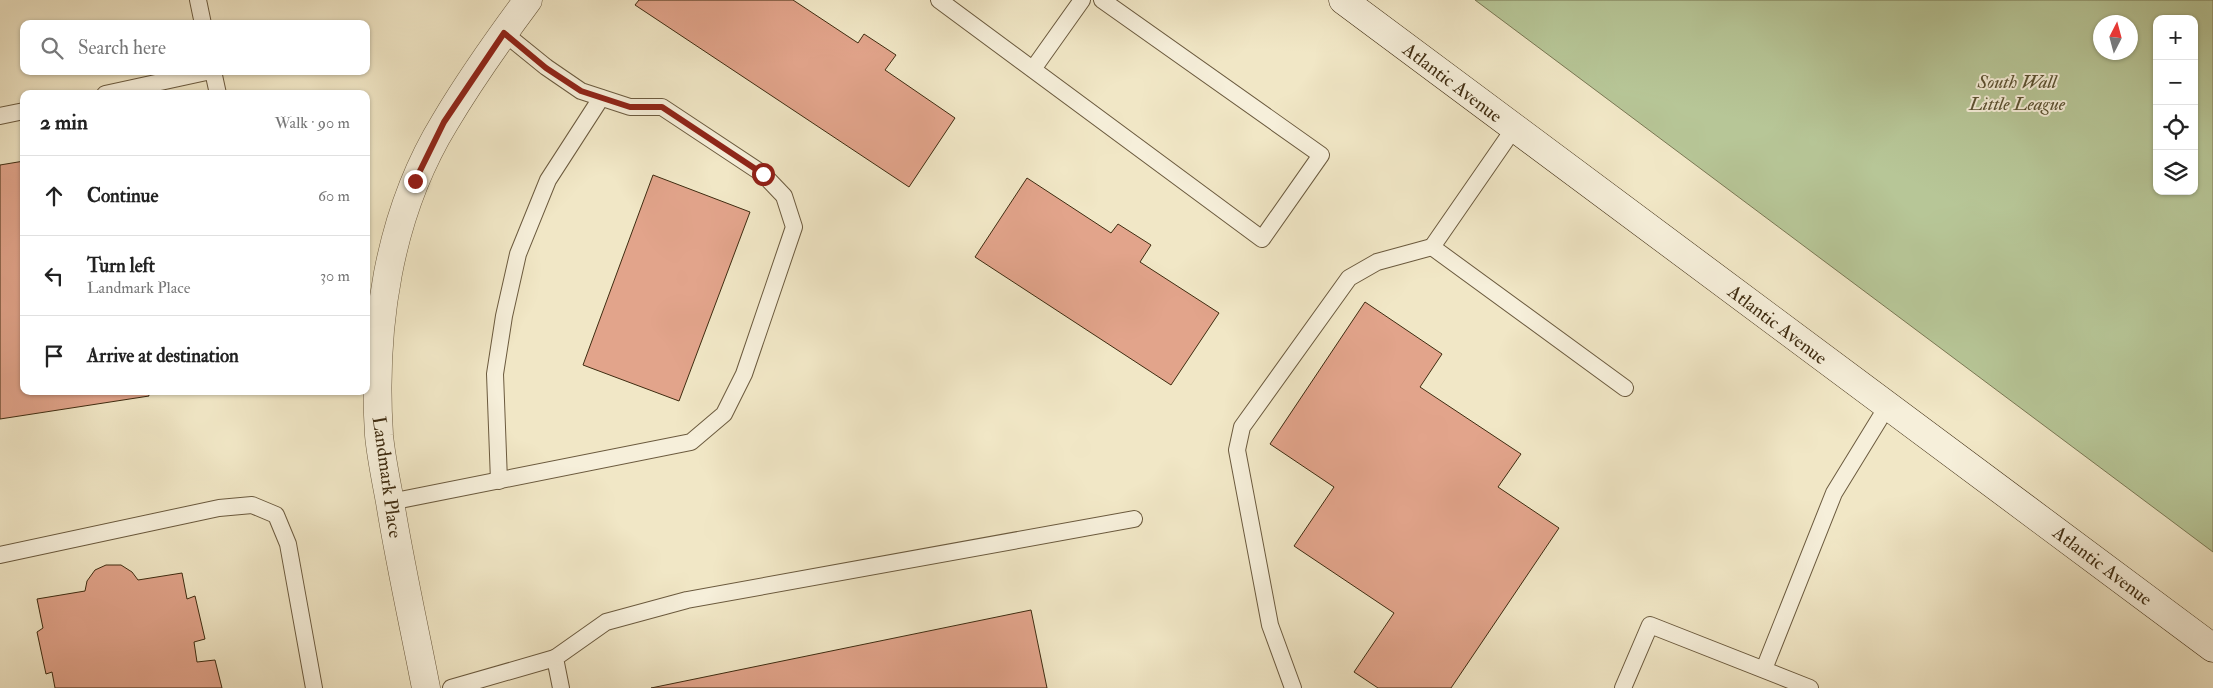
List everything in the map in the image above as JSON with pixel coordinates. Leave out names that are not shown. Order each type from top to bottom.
[{"type":"main road","name":"Landmark Place","points":[[426,688],[379,436],[374,312],[396,236],[415,181],[444,122],[528,0]]},
{"type":"main road","name":"Atlantic Avenue","points":[[1343,0],[2213,648]]},
{"type":"lane","points":[[198,0],[202,20]]},
{"type":"lane","points":[[939,0],[1262,239],[1321,155],[1102,0]]},
{"type":"lane","points":[[1033,70],[1082,0]]},
{"type":"lane","points":[[390,502],[691,442],[724,414],[744,374],[794,227],[784,196],[763,174],[662,107],[630,107],[601,98],[574,86],[546,68],[504,33]]},
{"type":"lane","points":[[124,90],[193,75]]},
{"type":"lane","points":[[213,75],[217,90]]},
{"type":"lane","points":[[499,481],[495,374],[504,316],[518,254],[548,180],[601,98]]},
{"type":"lane","points":[[0,116],[20,112]]},
{"type":"lane","points":[[1293,688],[1270,626],[1237,450],[1242,427],[1349,278],[1376,262],[1432,247],[1515,127]]},
{"type":"lane","points":[[1432,247],[1625,388]]},
{"type":"lane","points":[[1764,670],[1834,493],[1888,406]]},
{"type":"lane","points":[[0,555],[219,508],[252,505],[276,516],[288,544],[314,688]]},
{"type":"lane","points":[[451,688],[555,658],[606,622],[687,600],[1134,519]]},
{"type":"lane","points":[[1624,688],[1650,625],[1810,688]]},
{"type":"lane","points":[[555,658],[561,688]]},
{"type":"green space","name":"South Wall Little League","points":[[1475,0],[2213,0],[2213,552]]},
{"type":"building","points":[[639,0],[793,0],[858,43],[864,34],[896,55],[885,70],[955,118],[909,187],[635,5]]},
{"type":"building","points":[[20,162],[20,395],[149,396],[0,419],[0,165]]},
{"type":"building","points":[[653,175],[750,212],[679,401],[583,365]]},
{"type":"building","points":[[1027,178],[1111,233],[1118,224],[1151,245],[1140,262],[1219,313],[1171,385],[975,257]]},
{"type":"building","points":[[1365,302],[1442,354],[1420,387],[1521,454],[1498,487],[1559,528],[1451,688],[1378,688],[1354,672],[1394,613],[1294,546],[1334,487],[1270,444]]},
{"type":"building","points":[[106,565],[121,565],[132,572],[138,580],[182,573],[187,599],[195,596],[205,639],[194,642],[197,662],[215,660],[222,688],[55,688],[52,672],[46,674],[37,632],[43,628],[37,599],[85,591],[87,581],[95,570]]},
{"type":"building","points":[[1031,610],[1047,688],[651,688]]},
{"type":"route","points":[[415,181],[444,122],[504,33],[546,68],[581,91],[630,107],[662,107],[763,174]]}]
